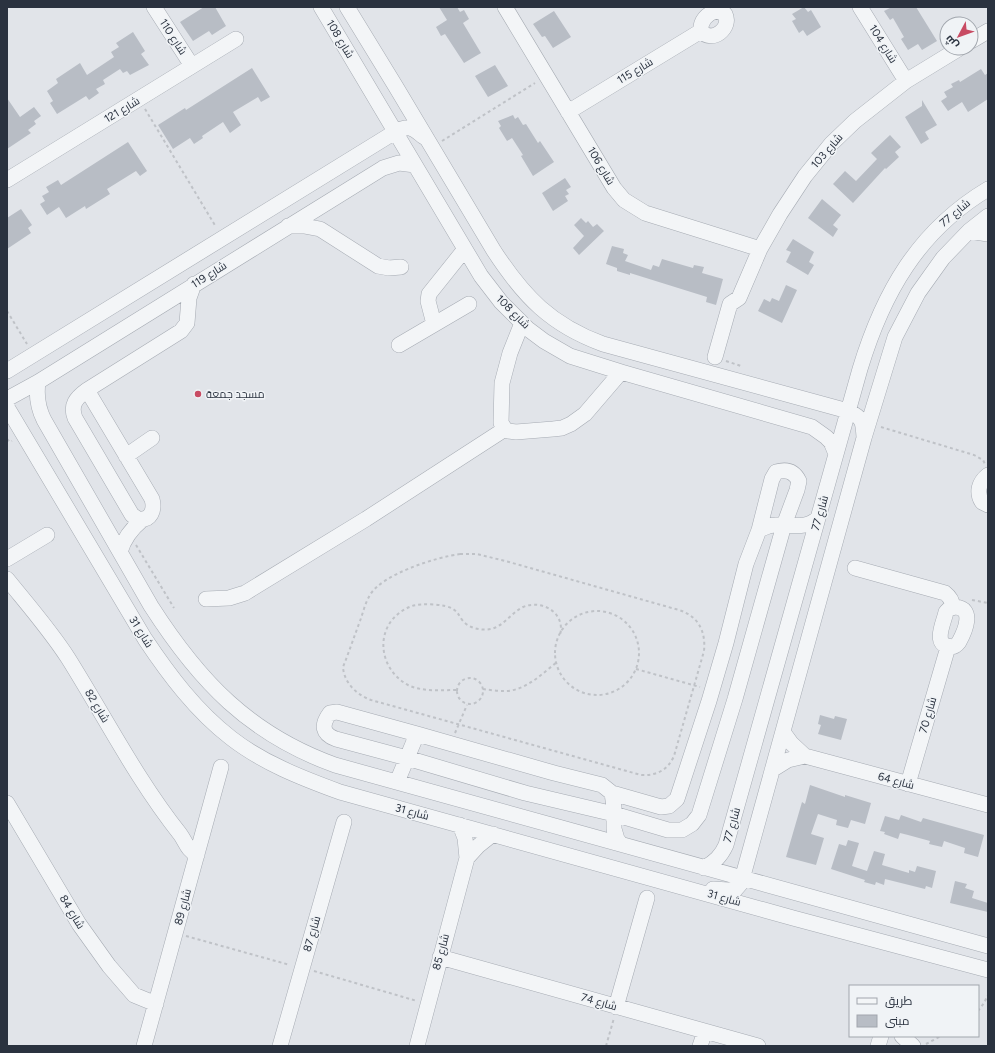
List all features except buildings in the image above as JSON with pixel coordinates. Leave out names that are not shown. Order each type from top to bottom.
[{"type":"street","name":"شارع 110","points":[[154,7],[192,66]]},
{"type":"street","name":"شارع 108","points":[[321,7],[465,249],[491,289],[522,323],[544,341],[563,352],[582,360],[812,427],[826,437],[836,454]]},
{"type":"street","name":"شارع 108","points":[[347,7],[494,251],[508,272],[526,294],[542,309],[564,326],[590,339],[617,348],[848,411]]},
{"type":"street","name":"شارع 106","points":[[505,7],[614,188],[624,200],[645,213],[760,249]]},
{"type":"street","name":"شارع 104","points":[[860,7],[906,81]]},
{"type":"street","name":"شارع 115","points":[[568,112],[701,31]]},
{"type":"street","points":[[979,36],[988,31]]},
{"type":"street","name":"شارع 121","points":[[7,180],[236,39]]},
{"type":"street","name":"شارع 103","points":[[715,357],[729,306],[740,296],[760,249],[791,196],[820,157],[855,121],[906,81],[947,56]]},
{"type":"street","points":[[7,371],[224,239],[252,220],[395,132],[404,128],[411,128],[430,144]]},
{"type":"street","name":"شارع 119","points":[[7,399],[38,382],[164,302],[388,165],[399,163],[415,165]]},
{"type":"street","name":"شارع 77","points":[[704,868],[715,861],[724,851],[726,845],[848,411],[867,346],[883,306],[900,274],[925,241],[939,226],[963,206],[988,189]]},
{"type":"street","points":[[320,228],[319,223],[321,212],[326,202]]},
{"type":"street","name":"شارع 77","points":[[743,878],[864,438],[895,337],[905,315],[943,258],[969,231],[988,216]]},
{"type":"street","points":[[228,263],[264,231],[264,223],[260,220],[252,220]]},
{"type":"street","points":[[288,226],[320,228],[373,263],[383,267],[401,267]]},
{"type":"street","points":[[969,231],[988,234]]},
{"type":"street","points":[[434,324],[428,301],[429,294],[465,249]]},
{"type":"street","points":[[137,517],[73,414],[73,409],[78,396],[181,331],[187,323],[188,298],[194,284]]},
{"type":"street","points":[[164,302],[177,308],[187,319]]},
{"type":"street","points":[[399,345],[469,304]]},
{"type":"street","points":[[522,323],[510,353],[502,383],[501,419],[502,426],[505,429],[512,432],[562,428],[571,424],[586,414],[621,372]]},
{"type":"street","points":[[7,380],[36,359],[37,353]]},
{"type":"street","points":[[666,385],[690,384],[695,375],[692,368]]},
{"type":"street","name":"شارع 31","points":[[38,382],[37,396],[40,412],[164,627],[208,682],[237,710],[268,733],[285,743],[318,758],[397,782],[988,946]]},
{"type":"street","points":[[87,390],[152,499],[153,504],[153,509],[150,516],[137,517],[113,529],[107,530]]},
{"type":"street","name":"شارع 31","points":[[7,407],[145,638],[173,678],[212,722],[235,741],[271,763],[340,792],[988,970]]},
{"type":"street","points":[[848,411],[858,416],[862,421],[864,438]]},
{"type":"street","points":[[206,600],[229,598],[245,593],[366,519],[505,429]]},
{"type":"street","points":[[126,456],[152,438]]},
{"type":"street","points":[[783,470],[792,472],[799,481],[784,525],[747,657],[699,815],[692,824],[682,830],[668,830],[614,814],[525,793],[329,736],[325,732],[324,724],[330,713],[337,712],[602,785],[612,793],[635,800],[661,807],[669,806],[676,799],[709,701],[746,564],[759,530],[772,479],[776,472],[783,470]]},
{"type":"street","points":[[987,476],[981,482],[979,490],[982,502],[988,505]]},
{"type":"street","points":[[120,552],[137,517]]},
{"type":"street","points":[[759,530],[774,525],[801,526],[811,524],[818,518]]},
{"type":"street","points":[[7,559],[47,535]]},
{"type":"street","points":[[108,577],[119,568],[123,570],[130,578],[153,617],[164,627]]},
{"type":"street","points":[[855,568],[945,593],[950,598],[952,607]]},
{"type":"street","name":"شارع 82","points":[[7,579],[48,630],[67,657],[160,808],[182,836],[188,848],[197,855]]},
{"type":"street","points":[[952,607],[959,607],[964,610],[967,620],[959,642],[953,647],[945,646],[941,641],[940,634],[946,612],[952,607]]},
{"type":"street","points":[[789,619],[787,654],[793,663],[801,665]]},
{"type":"street","name":"شارع 70","points":[[908,784],[948,646]]},
{"type":"street","points":[[724,650],[747,657]]},
{"type":"street","name":"شارع 64","points":[[783,732],[791,743],[805,756],[988,805]]},
{"type":"street","points":[[397,782],[418,734]]},
{"type":"street","points":[[772,770],[788,760],[805,756]]},
{"type":"street","points":[[689,762],[713,770]]},
{"type":"street","name":"شارع 89","points":[[144,1046],[221,767]]},
{"type":"street","points":[[612,793],[614,807],[614,829],[620,843]]},
{"type":"street","points":[[630,819],[626,812],[626,807],[630,802],[635,800]]},
{"type":"street","name":"شارع 84","points":[[7,803],[75,917],[97,950],[130,992],[140,999],[156,1004]]},
{"type":"street","name":"شارع 87","points":[[280,1046],[344,822]]},
{"type":"street","name":"شارع 85","points":[[417,1046],[467,858],[464,838],[460,825]]},
{"type":"street","points":[[182,836],[188,834],[203,834]]},
{"type":"street","name":"شارع 85","points":[[467,858],[478,846],[493,834]]},
{"type":"street","points":[[686,888],[732,890],[739,887],[743,878]]},
{"type":"street","points":[[617,1007],[647,898]]},
{"type":"street","name":"شارع 74","points":[[440,957],[758,1046]]},
{"type":"street","points":[[700,1046],[705,1031]]},
{"type":"street","points":[[903,1037],[913,1046]]},
{"type":"path","points":[[430,144],[546,76]]},
{"type":"path","points":[[139,100],[224,239]]},
{"type":"path","points":[[7,311],[37,353]]},
{"type":"path","points":[[869,423],[979,457],[986,464],[987,476]]},
{"type":"path","points":[[477,554],[679,610],[690,615],[701,625],[704,637],[704,651],[674,756],[661,772],[641,775],[459,725],[362,696],[352,688],[344,672],[345,663],[370,595],[381,584],[412,567],[454,555],[477,554]]},
{"type":"path","points":[[456,690],[420,689],[413,687],[401,680],[392,671],[384,654],[383,637],[389,625],[402,611],[417,605],[446,606],[458,612],[466,624],[483,630],[501,625],[523,607],[541,605],[558,616],[561,625],[556,648],[556,662],[561,675],[570,685],[581,692],[594,695],[607,694],[619,689],[629,680],[636,669],[639,655],[638,641],[631,628],[621,619],[608,613],[594,612],[580,615],[568,623],[560,634]]},
{"type":"path","points":[[483,689],[506,691],[520,688],[535,679],[556,662]]},
{"type":"path","points":[[465,678],[473,678],[479,682],[483,689],[482,697],[476,703],[467,705],[461,702],[457,697],[456,690],[459,683],[465,678]]},
{"type":"path","points":[[450,743],[467,705]]},
{"type":"path","points":[[979,1010],[988,995]]},
{"type":"path","points":[[606,1046],[617,1007]]},
{"type":"path","points":[[923,1046],[939,1037]]},
{"type":"place","name":"مسجد جمعة","points":[[198,394]]}]
